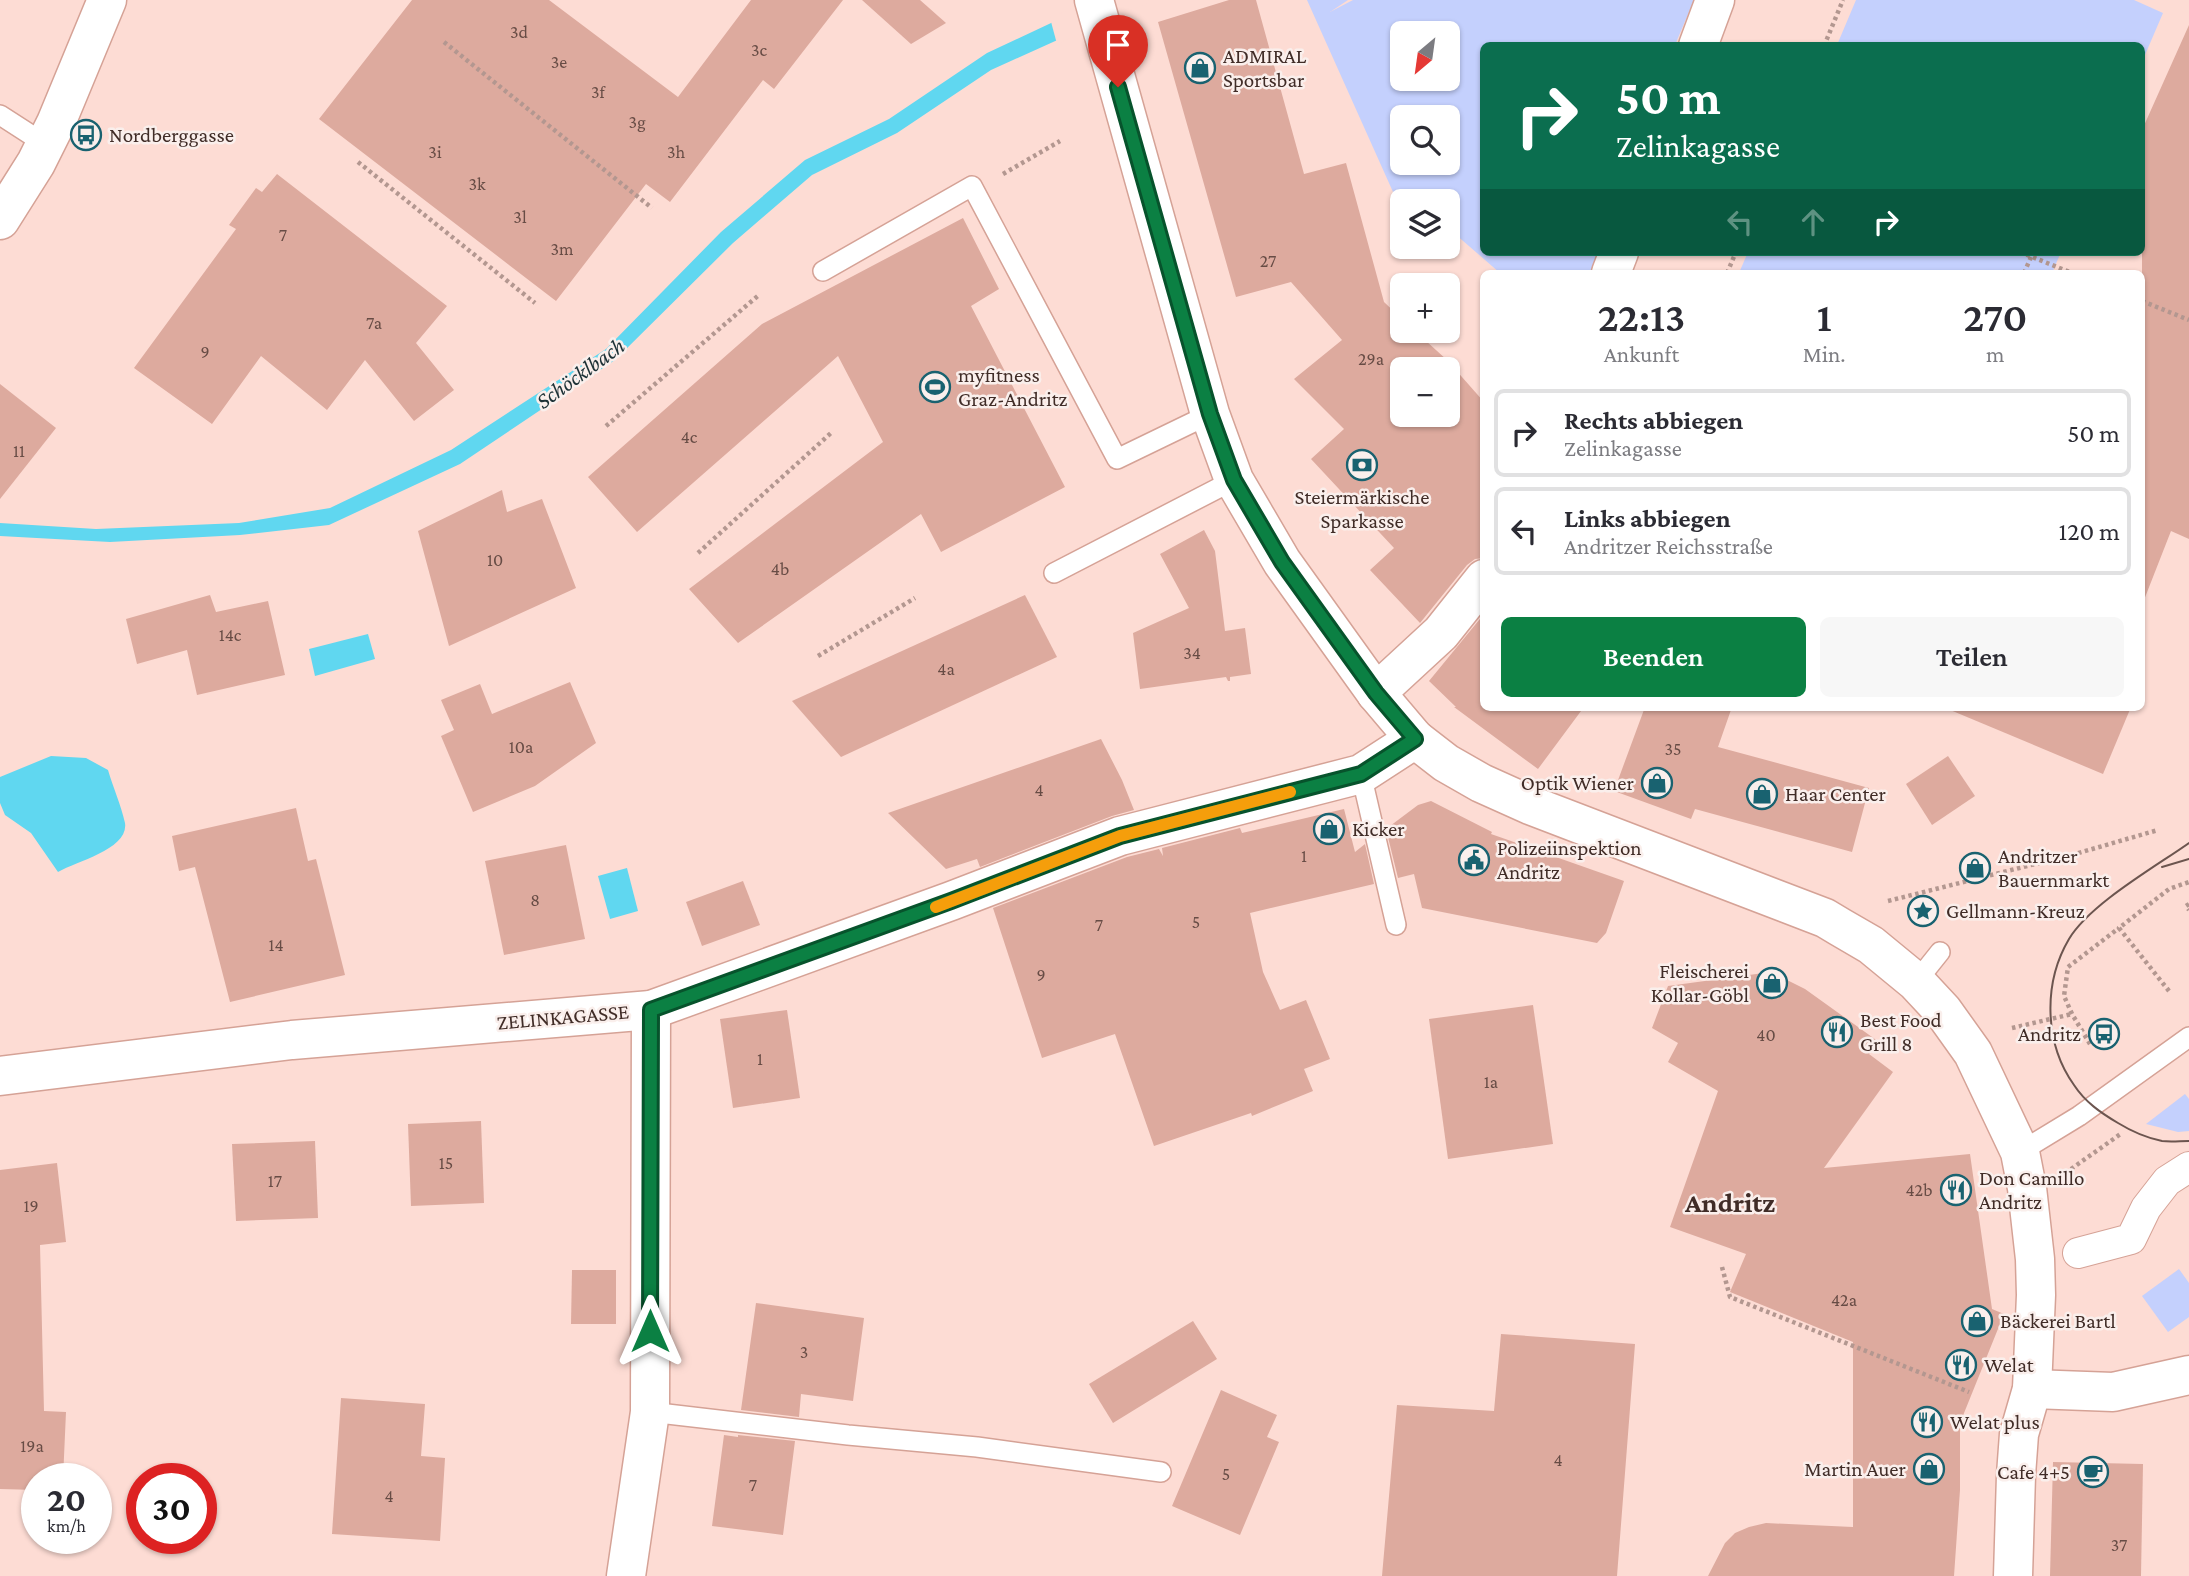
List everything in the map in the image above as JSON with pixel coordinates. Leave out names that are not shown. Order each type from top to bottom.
[{"type":"street","points":[[0,220],[46,144],[107,0]]},
{"type":"street","points":[[1094,0],[1210,414],[1234,480],[1282,562],[1376,693],[1415,739],[1446,763],[1481,783],[1825,918],[1871,944],[1916,982],[1943,1011],[1973,1053],[2020,1152],[2035,1259],[2032,1389],[2018,1448],[2013,1576]]},
{"type":"street","points":[[1699,42],[1715,0]]},
{"type":"street","points":[[1376,693],[1441,633],[1480,584]]},
{"type":"street","name":"ZELINKAGASSE","points":[[0,1076],[292,1040],[651,1010],[951,901],[1120,836],[1361,774],[1415,739]]},
{"type":"street","points":[[626,1576],[650,1412],[651,1010]]},
{"type":"street","points":[[2078,1253],[2131,1239],[2146,1209],[2167,1181],[2189,1167]]},
{"type":"street","points":[[2032,1389],[2113,1392],[2189,1375]]},
{"type":"lane","points":[[0,115],[46,144]]},
{"type":"lane","points":[[823,271],[972,186],[1117,460],[1210,414]]},
{"type":"lane","points":[[1054,573],[1234,480]]},
{"type":"lane","points":[[1361,774],[1395,925]]},
{"type":"lane","points":[[1916,982],[1940,952]]},
{"type":"lane","points":[[2020,1152],[2079,1116],[2189,1037]]},
{"type":"lane","points":[[650,1412],[977,1447],[1161,1472]]},
{"type":"path","points":[[1826,42],[1843,0]]},
{"type":"path","points":[[444,42],[652,208]]},
{"type":"path","points":[[1011,169],[1060,141]]},
{"type":"path","points":[[358,162],[535,303]]},
{"type":"path","points":[[2025,270],[2031,257],[2064,270]]},
{"type":"path","points":[[606,426],[760,293]]},
{"type":"path","points":[[2145,302],[2189,320]]},
{"type":"path","points":[[698,553],[831,433]]},
{"type":"path","points":[[818,656],[915,598]]},
{"type":"path","points":[[1888,901],[2158,830]]},
{"type":"path","points":[[2090,1044],[2071,1014],[2064,996],[2068,967],[2169,889],[2189,882]]},
{"type":"path","points":[[2189,904],[2186,906],[2189,910]]},
{"type":"path","points":[[2119,928],[2169,990]]},
{"type":"path","points":[[2012,1028],[2071,1014]]},
{"type":"path","points":[[2071,1169],[2122,1133]]},
{"type":"path","points":[[1721,1267],[1730,1297],[1969,1392]]},
{"type":"shaded area","points":[[1307,0],[1348,0],[1330,12],[1353,0],[1694,0],[1676,42],[1480,42],[1480,256],[1460,238],[1460,189],[1392,189]]},
{"type":"shaded area","points":[[1856,0],[2134,0],[2163,13],[2145,55],[2145,42],[1838,42]]},
{"type":"shaded area","points":[[1480,256],[1596,256],[1591,270],[1497,270]]},
{"type":"shaded area","points":[[1746,256],[2059,256],[2053,270],[1740,270]]},
{"type":"shaded area","points":[[2185,1094],[2189,1099],[2189,1131],[2178,1132],[2146,1124]]},
{"type":"shaded area","points":[[2179,1269],[2189,1283],[2189,1317],[2168,1332],[2142,1296]]},
{"type":"water","name":"Schöcklbach","points":[[1100,0],[1146,0],[991,70],[897,133],[812,175],[733,243],[615,360],[460,464],[329,525],[240,535],[110,542],[0,536],[0,523],[96,529],[239,523],[330,508],[451,450],[606,349],[721,232],[805,160],[889,119],[987,53]]},
{"type":"water","points":[[368,634],[375,659],[315,676],[309,649]]},
{"type":"water","points":[[51,756],[86,758],[108,770],[125,823],[124,832],[111,847],[58,872],[31,833],[5,815],[0,803],[0,777]]},
{"type":"water","points":[[627,868],[638,911],[610,919],[598,876]]},
{"type":"pier","points":[[1091,0],[1149,0],[1057,44],[1050,18]]},
{"type":"building","points":[[412,0],[549,0],[678,97],[751,0],[843,0],[774,89],[763,80],[670,202],[646,184],[556,301],[319,119]]},
{"type":"building","points":[[862,0],[920,0],[946,23],[911,44]]},
{"type":"building","points":[[1229,0],[1256,0],[1304,174],[1346,163],[1384,302],[1390,308],[1390,343],[1428,343],[1444,357],[1390,357],[1390,427],[1460,427],[1460,375],[1480,397],[1480,558],[1467,565],[1420,623],[1370,570],[1394,548],[1311,459],[1344,429],[1294,379],[1342,340],[1291,282],[1236,297],[1158,22]]},
{"type":"building","points":[[2189,25],[2189,539],[2171,531],[2145,597],[2145,270],[2142,270],[2142,256],[2145,256],[2145,123]]},
{"type":"building","points":[[277,174],[447,306],[416,343],[454,390],[414,421],[365,360],[327,410],[261,356],[212,424],[134,368],[236,229],[229,225],[256,188],[262,192]]},
{"type":"building","points":[[963,218],[999,289],[971,306],[1065,487],[941,552],[921,514],[738,643],[689,589],[883,442],[838,356],[637,532],[588,477],[762,324]]},
{"type":"building","points":[[0,384],[56,428],[0,499]]},
{"type":"building","points":[[502,490],[507,512],[542,499],[576,588],[449,646],[418,531]]},
{"type":"building","points":[[1204,530],[1215,551],[1225,631],[1245,628],[1251,674],[1230,677],[1230,681],[1226,677],[1140,689],[1133,633],[1189,608],[1160,554]]},
{"type":"building","points":[[210,595],[216,612],[268,601],[285,675],[197,695],[187,650],[137,664],[126,619]]},
{"type":"building","points":[[1025,595],[1057,657],[841,757],[792,701]]},
{"type":"building","points":[[1480,619],[1480,711],[1581,711],[1538,769],[1454,707],[1429,681]]},
{"type":"building","points":[[570,682],[596,743],[535,786],[473,812],[441,736],[454,730],[441,700],[480,684],[492,714]]},
{"type":"building","points":[[1644,711],[1731,711],[1718,747],[1869,788],[1852,852],[1695,809],[1691,819],[1614,791]]},
{"type":"building","points":[[1953,711],[2129,711],[2103,774]]},
{"type":"building","points":[[1101,739],[1134,810],[980,867],[977,859],[946,869],[888,813]]},
{"type":"building","points":[[1948,756],[1975,796],[1932,825],[1906,784]]},
{"type":"building","points":[[1431,801],[1492,832],[1491,834],[1624,881],[1606,933],[1597,943],[1422,908],[1414,874],[1398,878],[1386,829],[1418,805]]},
{"type":"building","points":[[296,808],[308,861],[316,859],[345,975],[230,1002],[195,867],[179,871],[172,836]]},
{"type":"building","points":[[1344,809],[1355,852],[1365,844],[1374,884],[1250,913],[1263,972],[1280,1010],[1306,1000],[1330,1059],[1304,1069],[1313,1091],[1252,1116],[1251,1113],[1154,1146],[1115,1034],[1042,1058],[993,908],[1127,857],[1159,849],[1163,856],[1162,848],[1240,828],[1242,833]]},
{"type":"building","points":[[566,845],[585,939],[504,955],[485,861]]},
{"type":"building","points":[[743,881],[760,925],[702,946],[686,902]]},
{"type":"building","points":[[1771,972],[1805,989],[1879,1042],[1869,1054],[1893,1072],[1824,1168],[1970,1154],[1992,1309],[2004,1314],[1960,1423],[1960,1490],[1954,1576],[1708,1576],[1725,1543],[1735,1533],[1749,1527],[1766,1523],[1853,1527],[1853,1342],[1730,1292],[1746,1254],[1670,1227],[1718,1091],[1668,1062],[1678,1043],[1652,1028],[1668,986]]},
{"type":"building","points":[[1533,1005],[1553,1144],[1448,1159],[1429,1019]]},
{"type":"building","points":[[787,1010],[800,1098],[733,1108],[720,1019]]},
{"type":"building","points":[[481,1121],[484,1203],[411,1206],[408,1124]]},
{"type":"building","points":[[315,1141],[318,1218],[236,1221],[232,1144]]},
{"type":"building","points":[[57,1163],[66,1242],[40,1245],[44,1411],[66,1412],[64,1463],[21,1463],[21,1490],[0,1489],[0,1170]]},
{"type":"building","points":[[572,1270],[616,1270],[616,1324],[571,1324]]},
{"type":"building","points":[[756,1303],[864,1318],[853,1401],[801,1394],[799,1417],[741,1410]]},
{"type":"building","points":[[1193,1321],[1217,1359],[1113,1423],[1089,1384]]},
{"type":"building","points":[[1501,1334],[1635,1344],[1617,1576],[1382,1576],[1397,1405],[1494,1411]]},
{"type":"building","points":[[1221,1390],[1277,1415],[1267,1437],[1279,1442],[1240,1535],[1172,1506]]},
{"type":"building","points":[[341,1398],[425,1404],[421,1456],[445,1458],[440,1541],[332,1534]]},
{"type":"building","points":[[724,1435],[795,1441],[783,1535],[712,1526]]},
{"type":"building","points":[[2053,1462],[2143,1464],[2141,1576],[2050,1576]]},
{"type":"tram line","points":[[2189,843],[2124,887],[2079,926],[2061,956],[2051,993],[2050,1013],[2052,1032],[2064,1068],[2088,1102],[2128,1129],[2145,1136],[2162,1141],[2189,1141]]},
{"type":"tram line","points":[[2162,867],[2189,859]]},
{"type":"slow traffic","points":[[936,907],[1120,836],[1290,792]]},
{"type":"place","name":"ADMIRAL Sportsbar","points":[[1200,68]]},
{"type":"place","name":"Nordberggasse","points":[[86,135]]},
{"type":"place","name":"myfitness Graz-Andritz","points":[[935,387]]},
{"type":"place","name":"Steiermärkische Sparkasse","points":[[1362,465]]},
{"type":"place","name":"Optik Wiener","points":[[1657,783]]},
{"type":"place","name":"Haar Center","points":[[1762,794]]},
{"type":"place","name":"Kicker","points":[[1329,829]]},
{"type":"place","name":"Polizeiinspektion Andritz","points":[[1474,860]]},
{"type":"place","name":"Andritzer Bauernmarkt","points":[[1975,868]]},
{"type":"place","name":"Gellmann-Kreuz","points":[[1923,911]]},
{"type":"place","name":"Fleischerei Kollar-Göbl","points":[[1772,983]]},
{"type":"place","name":"Best Food Grill 8","points":[[1837,1032]]},
{"type":"place","name":"Andritz","points":[[2104,1034]]},
{"type":"place","name":"Don Camillo Andritz","points":[[1956,1190]]},
{"type":"place","name":"Bäckerei Bartl","points":[[1977,1321]]},
{"type":"place","name":"Welat","points":[[1961,1365]]},
{"type":"place","name":"Welat plus","points":[[1927,1422]]},
{"type":"place","name":"Martin Auer","points":[[1929,1469]]},
{"type":"place","name":"Cafe 4+5","points":[[2093,1472]]},
{"type":"district","name":"Andritz","points":[[1730,1202]]},
{"type":"route","points":[[650,1331],[651,1010],[951,901],[1120,836],[1361,774],[1415,739],[1376,693],[1282,562],[1234,480],[1210,414],[1118,87]]}]
